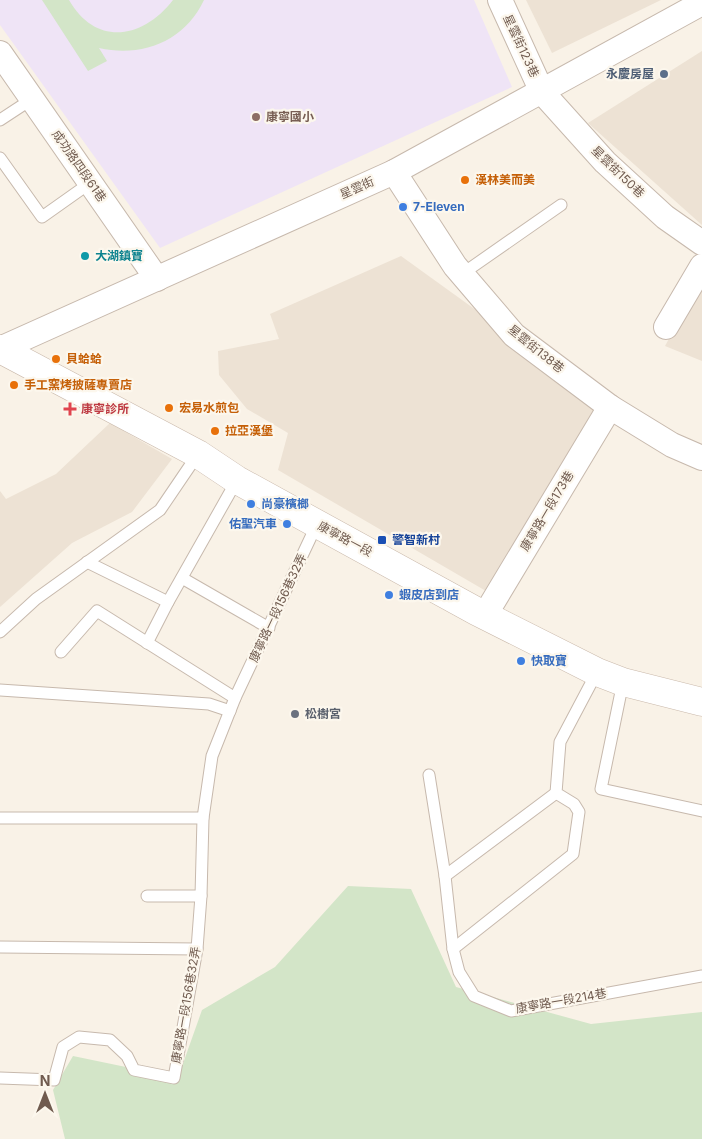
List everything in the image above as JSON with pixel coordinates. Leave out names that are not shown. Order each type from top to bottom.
[{"type":"street","name":"星雲街123巷","points":[[500,0],[542,92]]},
{"type":"street","name":"星雲街","points":[[0,349],[394,172],[702,3]]},
{"type":"street","name":"成功路四段61巷","points":[[0,53],[157,279]]},
{"type":"street","name":"星雲街150巷","points":[[542,92],[605,162],[665,217],[702,243]]},
{"type":"street","name":"星雲街138巷","points":[[394,172],[462,274],[514,334],[610,407],[672,445],[702,458]]},
{"type":"street","points":[[666,327],[702,266]]},
{"type":"street","name":"康寧路一段","points":[[0,349],[198,454],[237,480],[317,524],[485,615],[596,672],[623,682],[702,702]]},
{"type":"street","name":"康寧路一段173巷","points":[[485,615],[610,407]]},
{"type":"lane","points":[[0,120],[32,99]]},
{"type":"lane","points":[[0,158],[42,217],[90,183]]},
{"type":"lane","points":[[462,274],[561,205]]},
{"type":"lane","points":[[0,632],[36,599],[160,510],[198,454]]},
{"type":"lane","points":[[147,643],[237,480]]},
{"type":"lane","name":"康寧路一段156巷32弄","points":[[0,1078],[54,1080],[63,1047],[79,1037],[110,1040],[127,1056],[134,1070],[174,1078],[197,950],[201,896],[203,818],[212,756],[235,698],[317,524]]},
{"type":"lane","points":[[87,562],[168,602]]},
{"type":"lane","points":[[182,578],[268,628]]},
{"type":"lane","points":[[61,652],[97,612],[235,698]]},
{"type":"lane","points":[[445,876],[556,793],[560,742],[596,672]]},
{"type":"lane","points":[[623,682],[601,789],[702,811]]},
{"type":"lane","points":[[0,690],[209,704],[230,711]]},
{"type":"lane","name":"康寧路一段214巷","points":[[429,774],[445,876],[453,950],[458,972],[474,996],[510,1011],[702,976]]},
{"type":"lane","points":[[453,950],[573,854],[579,812],[574,804],[556,793]]},
{"type":"lane","points":[[0,818],[203,818]]},
{"type":"lane","points":[[147,896],[201,896]]},
{"type":"lane","points":[[0,947],[197,950]]},
{"type":"shaded area","name":"康寧國小","points":[[0,0],[474,0],[512,87],[160,248],[0,25]]},
{"type":"shaded area","points":[[526,0],[661,0],[552,53]]},
{"type":"shaded area","points":[[702,51],[702,225],[588,123]]},
{"type":"shaded area","points":[[401,256],[505,331],[595,409],[486,591],[278,470],[288,433],[247,409],[219,375],[218,351],[279,339],[270,314]]},
{"type":"shaded area","points":[[702,279],[702,361],[665,346]]},
{"type":"shaded area","points":[[110,423],[172,459],[132,512],[72,543],[0,607],[0,491],[6,499],[56,474]]},
{"type":"green space","points":[[42,0],[69,0],[80,15],[92,25],[106,31],[120,32],[134,30],[148,23],[173,0],[204,0],[186,26],[174,36],[146,48],[115,50],[99,48],[107,61],[88,71]]},
{"type":"green space","points":[[348,886],[411,889],[456,987],[591,1024],[702,1012],[702,1139],[65,1139],[53,1090],[73,1056],[174,1077],[180,1072],[202,1010],[275,967]]},
{"type":"place","name":"永慶房屋","points":[[664,74]]},
{"type":"place","name":"康寧國小","points":[[256,117]]},
{"type":"place","name":"漢林美而美","points":[[465,180]]},
{"type":"place","name":"7-Eleven","points":[[403,207]]},
{"type":"place","name":"大湖鎮寶","points":[[85,256]]},
{"type":"place","name":"貝蛤蛤","points":[[56,359]]},
{"type":"place","name":"手工窯烤披薩專賣店","points":[[14,385]]},
{"type":"place","name":"宏易水煎包","points":[[169,408]]},
{"type":"place","name":"康寧診所","points":[[70,409]]},
{"type":"place","name":"拉亞漢堡","points":[[215,431]]},
{"type":"place","name":"尚豪檳榔","points":[[251,504]]},
{"type":"place","name":"佑聖汽車","points":[[287,524]]},
{"type":"place","name":"警智新村","points":[[382,540]]},
{"type":"place","name":"蝦皮店到店","points":[[389,595]]},
{"type":"place","name":"快取寶","points":[[521,661]]},
{"type":"place","name":"松樹宮","points":[[295,714]]}]
